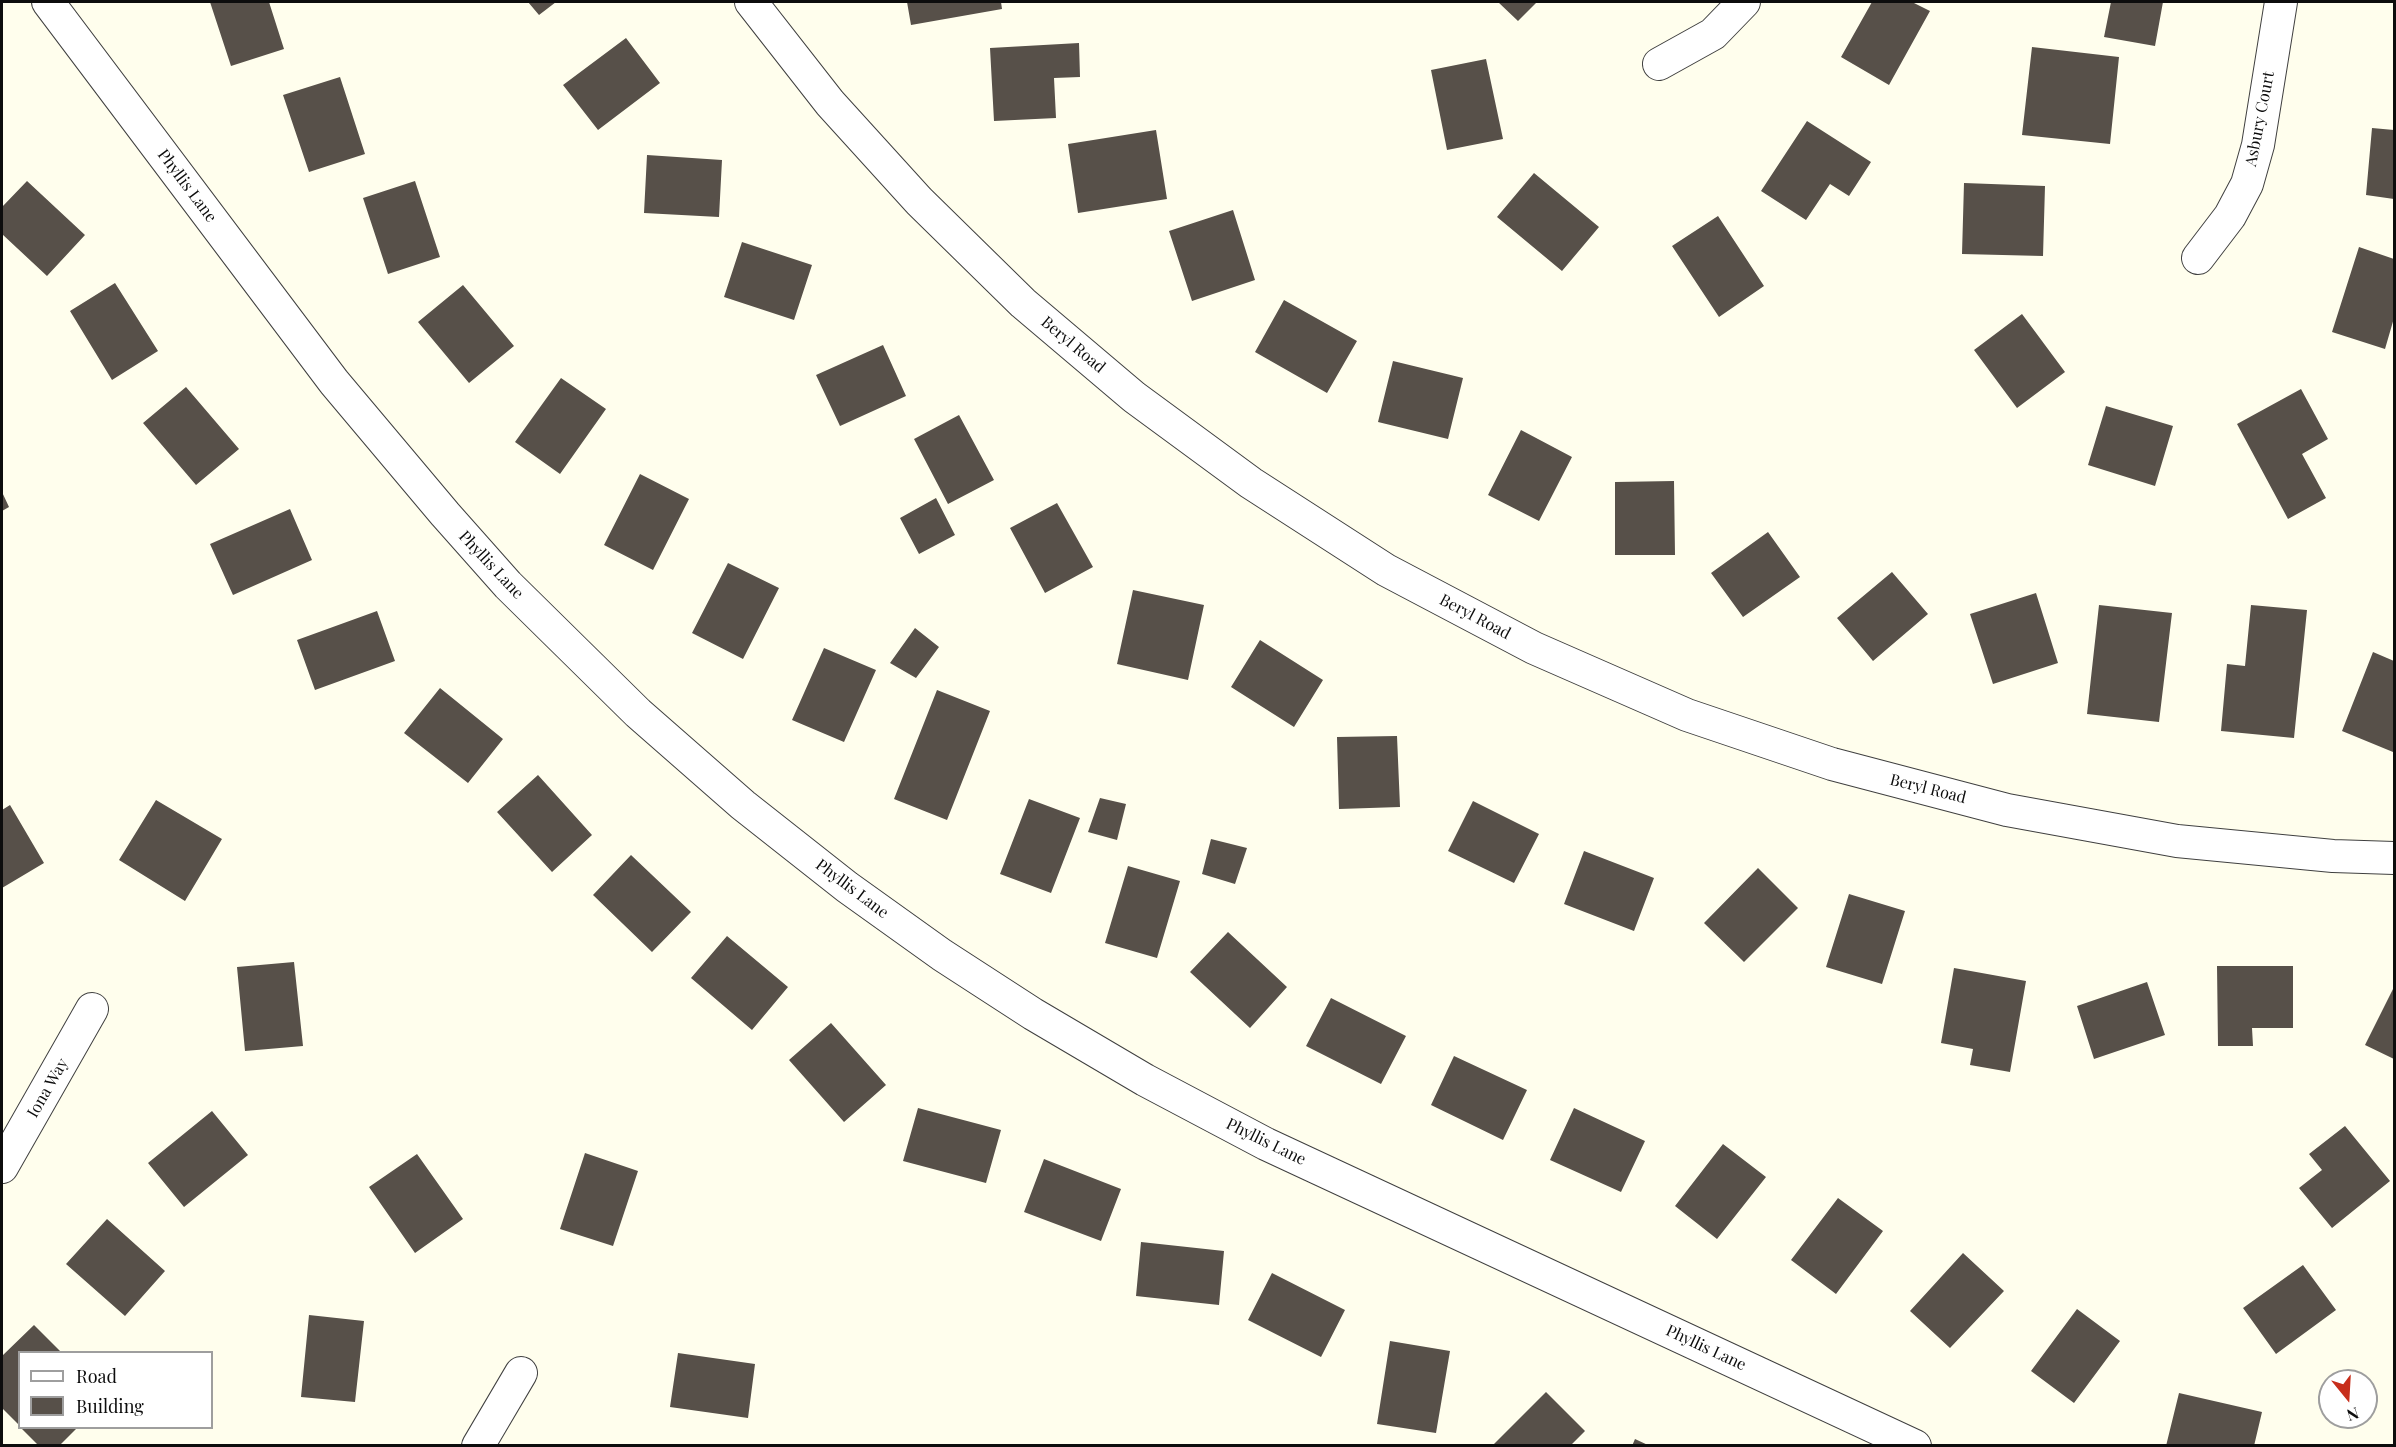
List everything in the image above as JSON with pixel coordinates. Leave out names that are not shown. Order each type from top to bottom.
[{"type":"street","name":"Phyllis Lane","points":[[48,2],[334,382],[437,505],[508,585],[638,713],[743,805],[847,887],[942,955],[1033,1014],[1145,1080],[1246,1133],[1915,1446]]},
{"type":"street","name":"Beryl Road","points":[[751,2],[830,103],[918,201],[1023,303],[1134,397],[1251,483],[1386,570],[1534,648],[1687,715],[1832,765],[2007,810],[2177,841],[2334,856],[2394,858]]},
{"type":"street","points":[[1659,64],[1713,34],[1744,2]]},
{"type":"street","name":"Asbury Court","points":[[2198,258],[2230,216],[2247,184],[2258,145],[2281,2]]},
{"type":"street","name":"Iona Way","points":[[2,1167],[92,1009]]},
{"type":"street","points":[[478,1446],[521,1373]]},
{"type":"building","points":[[210,2],[269,2],[284,49],[231,66]]},
{"type":"building","points":[[528,2],[556,2],[539,15]]},
{"type":"building","points":[[907,2],[1001,2],[1002,9],[911,25]]},
{"type":"building","points":[[1498,2],[1537,2],[1518,21]]},
{"type":"building","points":[[1872,2],[1912,2],[1930,11],[1889,85],[1841,57]]},
{"type":"building","points":[[2111,2],[2163,2],[2155,46],[2104,37]]},
{"type":"building","points":[[626,38],[660,83],[598,130],[563,85]]},
{"type":"building","points":[[1079,43],[1080,77],[1054,78],[1056,118],[994,121],[990,48]]},
{"type":"building","points":[[2032,47],[2119,57],[2110,144],[2022,135]]},
{"type":"building","points":[[1486,59],[1503,139],[1447,150],[1431,70]]},
{"type":"building","points":[[340,77],[365,154],[309,172],[283,95]]},
{"type":"building","points":[[1807,121],[1871,162],[1849,196],[1830,184],[1806,220],[1761,191]]},
{"type":"building","points":[[2372,128],[2394,130],[2394,199],[2366,195]]},
{"type":"building","points":[[1156,130],[1167,199],[1078,213],[1068,144]]},
{"type":"building","points":[[647,155],[722,160],[719,217],[644,213]]},
{"type":"building","points":[[1534,173],[1599,227],[1562,271],[1497,217]]},
{"type":"building","points":[[27,181],[85,235],[47,276],[2,234],[2,207]]},
{"type":"building","points":[[415,181],[440,257],[388,274],[363,198]]},
{"type":"building","points":[[1964,183],[2045,186],[2043,256],[1962,254]]},
{"type":"building","points":[[1233,210],[1255,280],[1192,301],[1169,231]]},
{"type":"building","points":[[1718,216],[1764,286],[1719,317],[1672,246]]},
{"type":"building","points":[[742,242],[812,265],[794,320],[724,297]]},
{"type":"building","points":[[2359,247],[2394,259],[2394,318],[2385,349],[2332,332]]},
{"type":"building","points":[[115,283],[158,351],[112,380],[70,311]]},
{"type":"building","points":[[463,285],[514,346],[469,383],[418,322]]},
{"type":"building","points":[[1284,300],[1357,341],[1327,393],[1255,352]]},
{"type":"building","points":[[2022,314],[2065,372],[2017,408],[1974,350]]},
{"type":"building","points":[[883,345],[906,396],[840,426],[816,375]]},
{"type":"building","points":[[1393,361],[1463,378],[1448,439],[1378,422]]},
{"type":"building","points":[[561,378],[606,409],[560,474],[515,442]]},
{"type":"building","points":[[186,387],[239,449],[196,485],[143,423]]},
{"type":"building","points":[[2301,389],[2328,439],[2302,454],[2326,498],[2288,519],[2237,424]]},
{"type":"building","points":[[2106,406],[2173,426],[2155,486],[2088,465]]},
{"type":"building","points":[[959,415],[994,480],[948,504],[914,439]]},
{"type":"building","points":[[1521,430],[1572,457],[1539,521],[1488,495]]},
{"type":"building","points":[[640,474],[689,499],[653,570],[604,545]]},
{"type":"building","points":[[1674,481],[1675,555],[1615,555],[1615,482]]},
{"type":"building","points":[[2,492],[9,507],[2,511]]},
{"type":"building","points":[[936,498],[955,535],[919,554],[900,518]]},
{"type":"building","points":[[1057,503],[1093,567],[1045,593],[1010,528]]},
{"type":"building","points":[[290,509],[312,560],[233,595],[210,544]]},
{"type":"building","points":[[1768,532],[1800,577],[1743,617],[1711,573]]},
{"type":"building","points":[[728,563],[779,588],[743,659],[692,633]]},
{"type":"building","points":[[1892,572],[1928,614],[1873,661],[1837,618]]},
{"type":"building","points":[[1133,590],[1204,605],[1188,680],[1117,664]]},
{"type":"building","points":[[2036,593],[2058,663],[1993,684],[1970,614]]},
{"type":"building","points":[[2099,605],[2172,613],[2159,722],[2087,714]]},
{"type":"building","points":[[2251,605],[2307,610],[2294,738],[2221,731],[2227,664],[2245,666]]},
{"type":"building","points":[[377,611],[395,661],[315,690],[297,640]]},
{"type":"building","points":[[915,628],[939,647],[916,678],[890,663]]},
{"type":"building","points":[[1260,640],[1323,680],[1294,727],[1231,687]]},
{"type":"building","points":[[824,648],[876,670],[844,742],[792,720]]},
{"type":"building","points":[[2373,652],[2394,661],[2393,752],[2342,731]]},
{"type":"building","points":[[440,688],[503,739],[468,783],[404,733]]},
{"type":"building","points":[[937,690],[990,711],[947,820],[894,799]]},
{"type":"building","points":[[1397,736],[1400,807],[1339,809],[1337,737]]},
{"type":"building","points":[[538,775],[592,835],[552,872],[497,812]]},
{"type":"building","points":[[1100,798],[1126,804],[1117,840],[1088,832]]},
{"type":"building","points":[[1029,799],[1080,818],[1051,893],[1000,874]]},
{"type":"building","points":[[156,800],[222,839],[185,901],[119,860]]},
{"type":"building","points":[[1473,801],[1539,834],[1514,883],[1448,851]]},
{"type":"building","points":[[10,805],[44,863],[2,888],[2,810]]},
{"type":"building","points":[[1211,839],[1247,848],[1235,884],[1202,874]]},
{"type":"building","points":[[1584,851],[1654,878],[1634,931],[1564,904]]},
{"type":"building","points":[[631,855],[691,912],[652,952],[593,895]]},
{"type":"building","points":[[1128,866],[1180,881],[1157,958],[1105,943]]},
{"type":"building","points":[[1758,868],[1798,908],[1744,962],[1704,923]]},
{"type":"building","points":[[1849,894],[1905,911],[1882,984],[1826,967]]},
{"type":"building","points":[[1228,932],[1287,987],[1250,1028],[1190,972]]},
{"type":"building","points":[[727,936],[788,987],[752,1030],[691,978]]},
{"type":"building","points":[[294,962],[303,1046],[245,1051],[237,967]]},
{"type":"building","points":[[2217,966],[2293,966],[2293,1028],[2252,1028],[2253,1046],[2218,1046]]},
{"type":"building","points":[[1954,968],[2026,981],[2010,1072],[1970,1065],[1973,1049],[1941,1043]]},
{"type":"building","points":[[2147,982],[2165,1035],[2094,1059],[2077,1006]]},
{"type":"building","points":[[2394,987],[2394,1059],[2365,1045]]},
{"type":"building","points":[[1331,998],[1406,1036],[1381,1084],[1306,1046]]},
{"type":"building","points":[[831,1023],[886,1085],[844,1122],[789,1060]]},
{"type":"building","points":[[1454,1056],[1527,1090],[1503,1140],[1431,1105]]},
{"type":"building","points":[[918,1108],[1001,1130],[986,1183],[903,1161]]},
{"type":"building","points":[[1574,1108],[1645,1141],[1621,1192],[1550,1160]]},
{"type":"building","points":[[212,1111],[248,1155],[184,1207],[148,1163]]},
{"type":"building","points":[[2345,1126],[2390,1181],[2332,1228],[2299,1188],[2322,1170],[2309,1154]]},
{"type":"building","points":[[1723,1144],[1766,1177],[1717,1239],[1675,1206]]},
{"type":"building","points":[[585,1153],[638,1171],[613,1246],[560,1229]]},
{"type":"building","points":[[417,1154],[463,1219],[415,1253],[369,1187]]},
{"type":"building","points":[[1044,1159],[1121,1189],[1101,1241],[1024,1212]]},
{"type":"building","points":[[1838,1198],[1883,1231],[1836,1294],[1791,1260]]},
{"type":"building","points":[[107,1219],[165,1271],[125,1316],[66,1264]]},
{"type":"building","points":[[1141,1242],[1224,1251],[1219,1305],[1136,1296]]},
{"type":"building","points":[[1963,1253],[2004,1291],[1950,1348],[1910,1311]]},
{"type":"building","points":[[2303,1265],[2336,1310],[2276,1354],[2243,1308]]},
{"type":"building","points":[[1272,1273],[1345,1310],[1321,1357],[1248,1320]]},
{"type":"building","points":[[2077,1309],[2120,1341],[2074,1403],[2031,1371]]},
{"type":"building","points":[[309,1315],[364,1321],[355,1402],[301,1397]]},
{"type":"building","points":[[34,1325],[60,1351],[18,1351],[18,1424],[2,1408],[2,1356]]},
{"type":"building","points":[[1390,1341],[1450,1351],[1436,1433],[1377,1424]]},
{"type":"building","points":[[678,1353],[755,1364],[748,1418],[670,1407]]},
{"type":"building","points":[[1546,1392],[1585,1431],[1570,1446],[1492,1446]]},
{"type":"building","points":[[2179,1393],[2262,1412],[2254,1446],[2166,1446]]},
{"type":"building","points":[[22,1429],[76,1429],[59,1446],[39,1446]]},
{"type":"building","points":[[1635,1439],[1650,1446],[1632,1446]]}]
